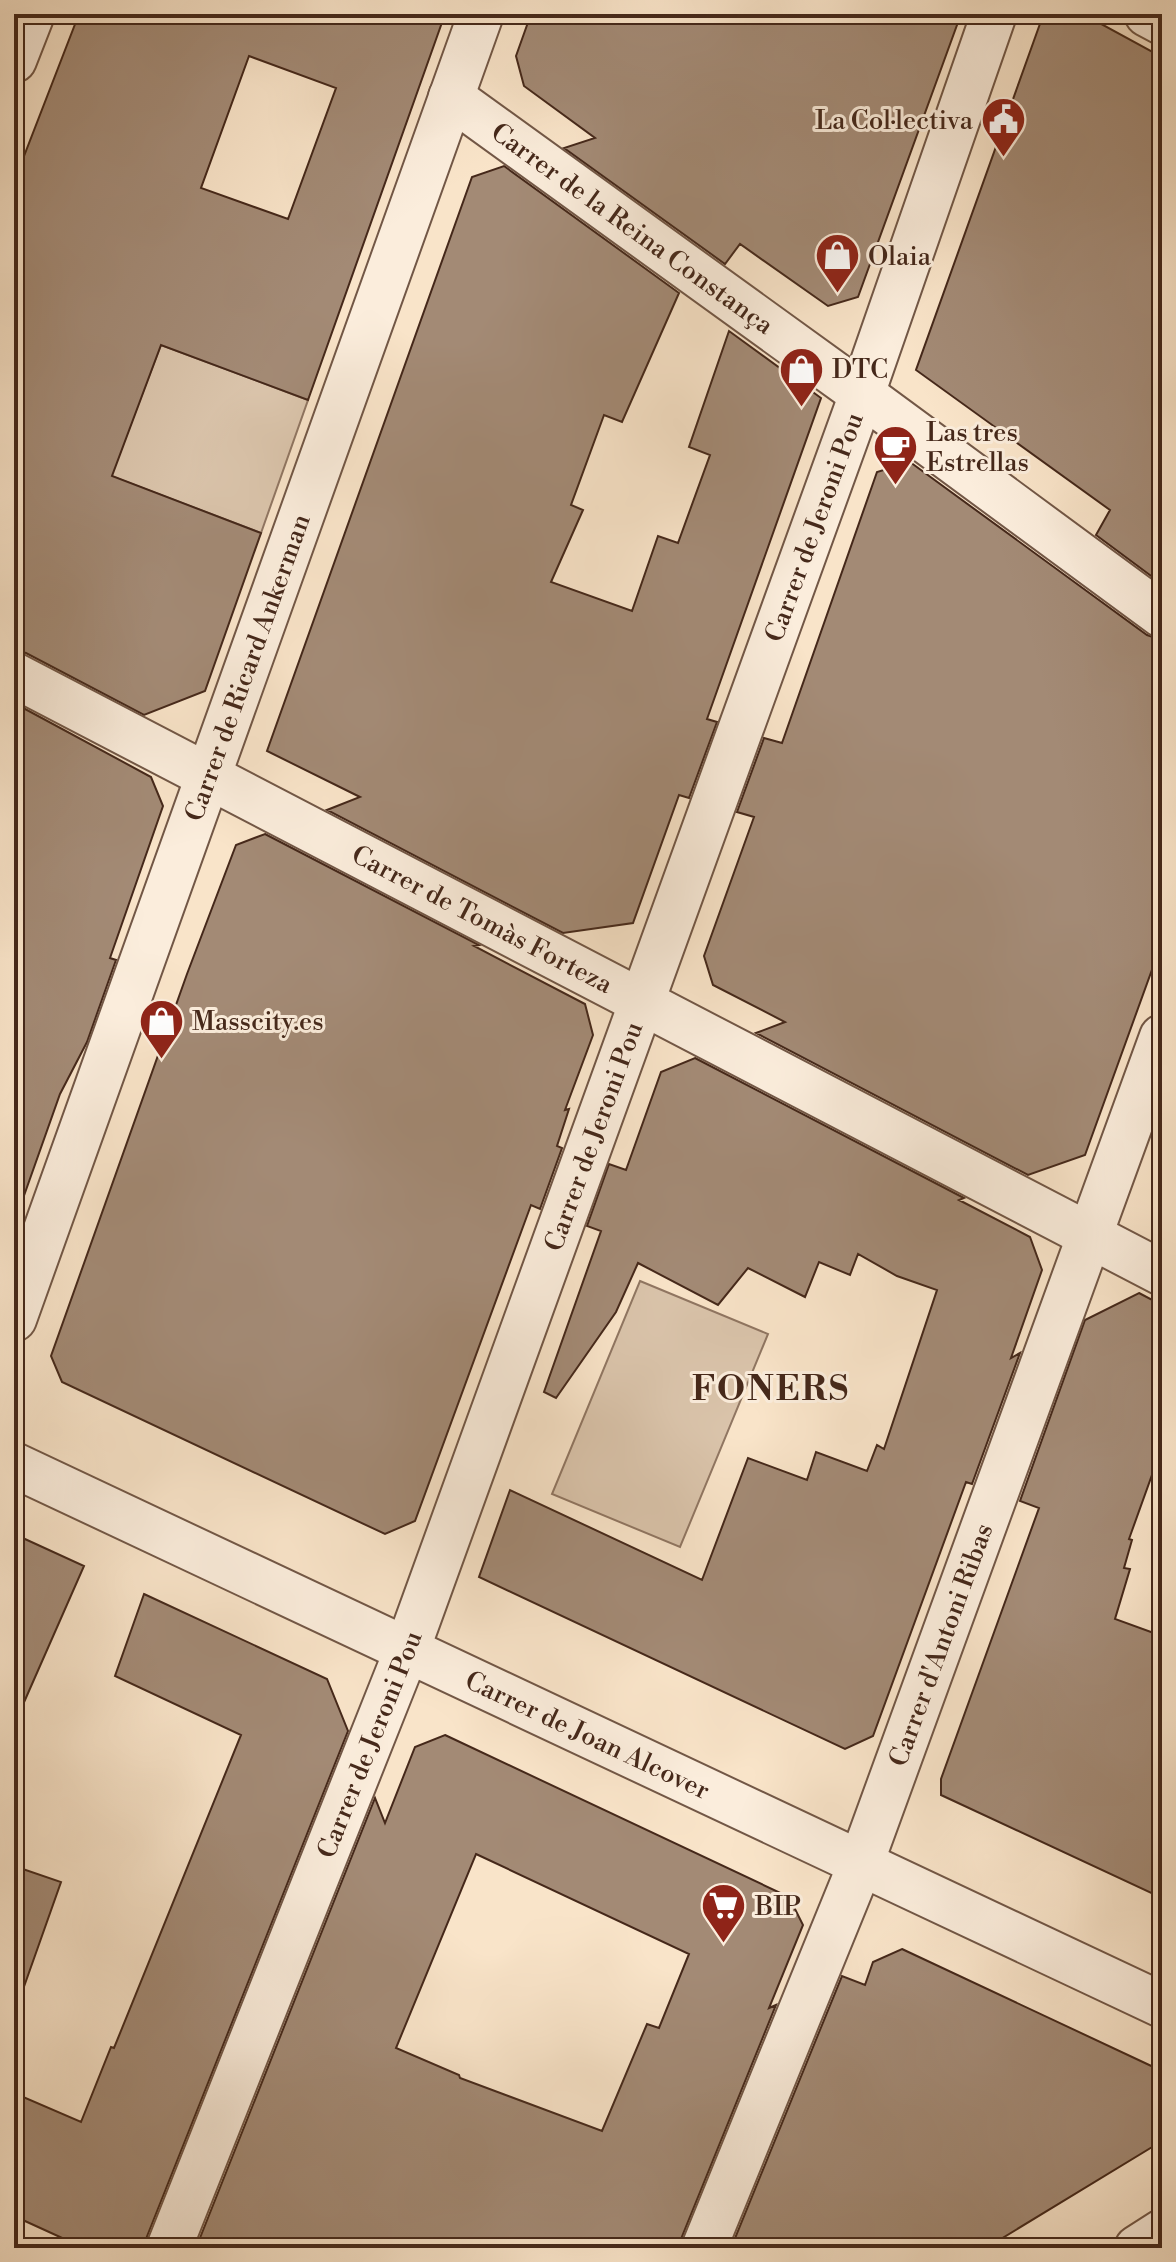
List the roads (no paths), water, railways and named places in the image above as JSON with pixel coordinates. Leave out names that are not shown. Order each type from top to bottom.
[{"type":"street","points":[[14,60],[32,14]]},
{"type":"street","name":"Carrer de Ricard Ankerman","points":[[14,1319],[481,14]]},
{"type":"street","name":"Carrer de Jeroni Pou","points":[[169,2248],[407,1650],[862,394],[994,14]]},
{"type":"street","points":[[1147,14],[1162,22]]},
{"type":"street","name":"Carrer de la Reina Constança","points":[[451,97],[1162,615]]},
{"type":"street","name":"Carrer de Tomàs Forteza","points":[[14,675],[1162,1273]]},
{"type":"street","name":"Carrer d'Antoni Ribas","points":[[704,2248],[861,1863],[1162,1037]]},
{"type":"street","name":"Carrer de Joan Alcover","points":[[14,1465],[1162,2005]]},
{"type":"street","points":[[1137,2248],[1162,2232]]},
{"type":"place","name":"La Col·lectiva","points":[[1004,159]]},
{"type":"place","name":"Olaia","points":[[837,295]]},
{"type":"place","name":"DTC","points":[[801,408]]},
{"type":"place","name":"Las tres Estrellas","points":[[895,486]]},
{"type":"place","name":"Masscity.es","points":[[161,1060]]},
{"type":"place","name":"BIP","points":[[724,1945]]},
{"type":"district","name":"FONERS","points":[[771,1388]]}]
